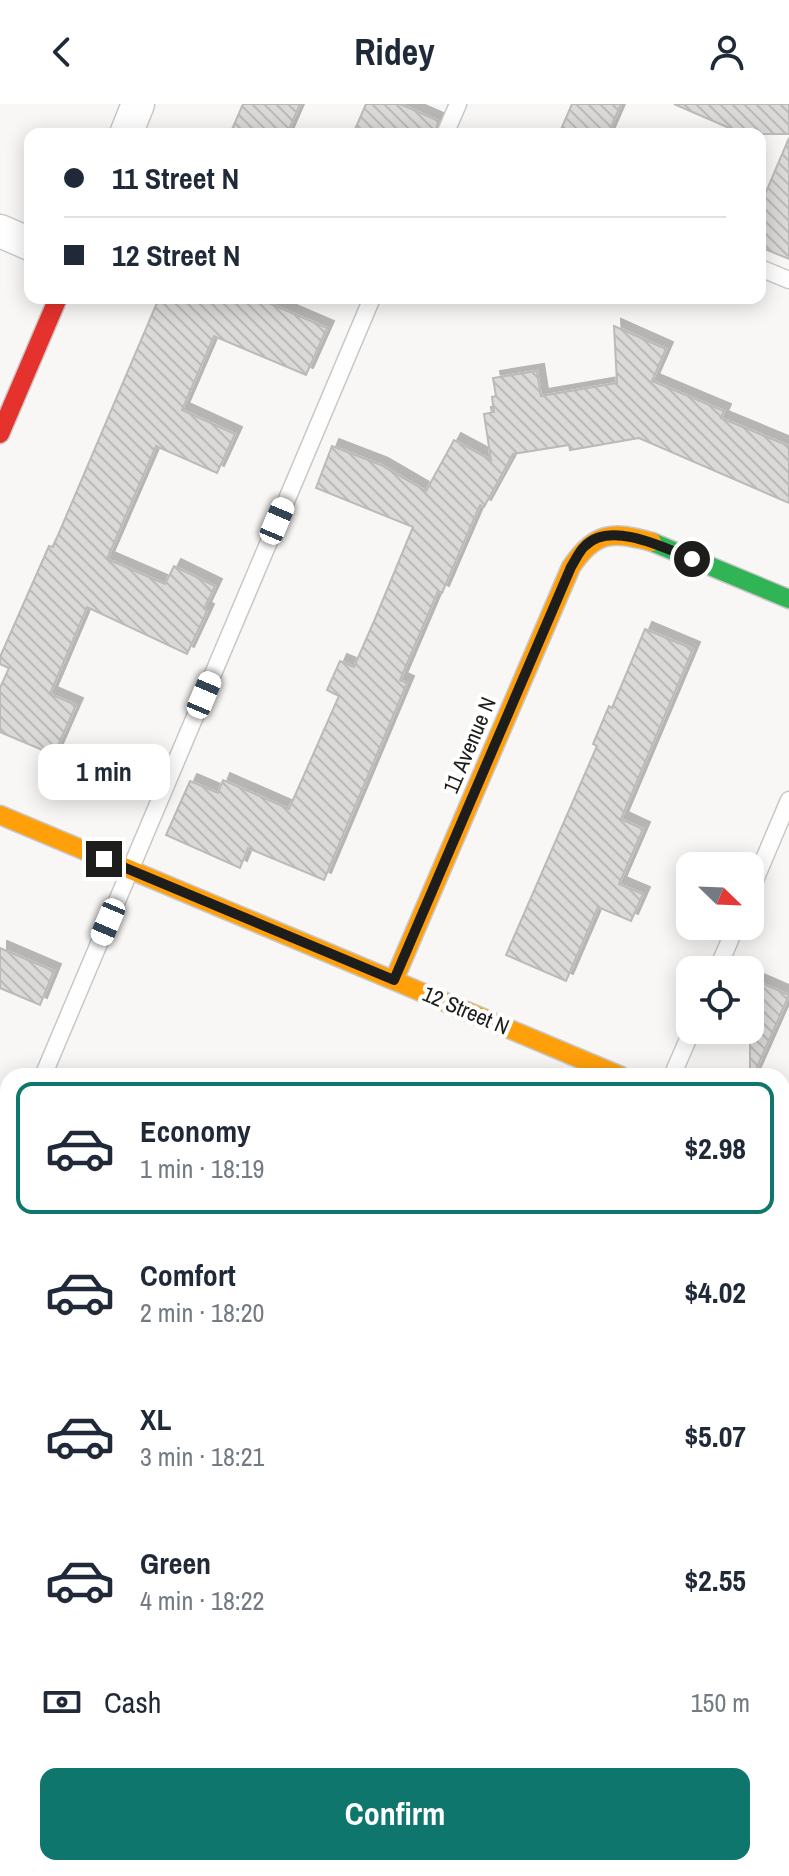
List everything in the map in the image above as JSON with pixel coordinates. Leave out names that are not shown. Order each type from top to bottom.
[{"type":"street","points":[[128,128],[138,104]]},
{"type":"street","points":[[0,231],[24,241]]},
{"type":"street","points":[[0,434],[55,304]]},
{"type":"street","name":"11 Avenue N","points":[[394,980],[571,567],[585,545],[614,534],[650,542],[789,599]]},
{"type":"street","name":"12 Street N","points":[[0,815],[602,1068]]},
{"type":"lane","points":[[448,128],[458,104]]},
{"type":"lane","points":[[766,270],[789,280]]},
{"type":"lane","points":[[46,1068],[369,304]]},
{"type":"lane","points":[[764,859],[789,800]]},
{"type":"lane","points":[[675,1068],[686,1044]]},
{"type":"building","points":[[243,104],[300,104],[290,128],[233,128]]},
{"type":"building","points":[[366,104],[400,104],[439,121],[436,128],[356,128]]},
{"type":"building","points":[[572,104],[621,104],[611,128],[562,128]]},
{"type":"building","points":[[674,104],[789,104],[789,134],[766,134],[766,128],[729,128]]},
{"type":"building","points":[[789,138],[789,259],[766,249],[766,192]]},
{"type":"building","points":[[156,304],[271,304],[327,328],[306,375],[214,336],[182,410],[235,434],[217,473],[156,446],[107,559],[165,584],[174,566],[215,586],[204,609],[207,611],[187,654],[87,607],[50,694],[76,705],[54,755],[0,732],[0,688],[9,668],[0,664],[0,657],[49,546],[53,547]]},
{"type":"building","points":[[614,326],[666,349],[652,381],[724,411],[721,418],[789,446],[789,503],[639,438],[570,450],[569,445],[513,454],[484,507],[480,505],[442,593],[438,591],[400,680],[407,683],[324,880],[248,848],[240,868],[166,835],[190,781],[218,793],[223,780],[289,809],[339,696],[327,690],[340,661],[354,667],[375,619],[413,527],[316,488],[332,446],[381,465],[426,491],[454,440],[491,460],[484,414],[494,412],[492,397],[496,396],[493,378],[537,371],[541,396],[617,383]]},
{"type":"building","points":[[645,629],[693,649],[621,819],[643,829],[619,884],[643,894],[631,921],[598,907],[566,981],[506,955],[597,746],[593,744],[609,706],[612,708]]},
{"type":"building","points":[[0,948],[54,971],[40,1005],[0,988]]},
{"type":"building","points":[[764,984],[789,995],[757,1068],[750,1068],[750,1044],[764,1044]]},
{"type":"traffic: fast","points":[[652,542],[789,599]]},
{"type":"traffic: slow","points":[[394,980],[571,567],[588,546],[606,537],[626,536],[652,542]]},
{"type":"traffic: slow","points":[[0,815],[602,1068]]},
{"type":"traffic: jam","points":[[0,434],[55,304]]},
{"type":"route","points":[[104,859],[394,980],[571,567],[585,545],[614,534],[650,542],[692,559]]}]
